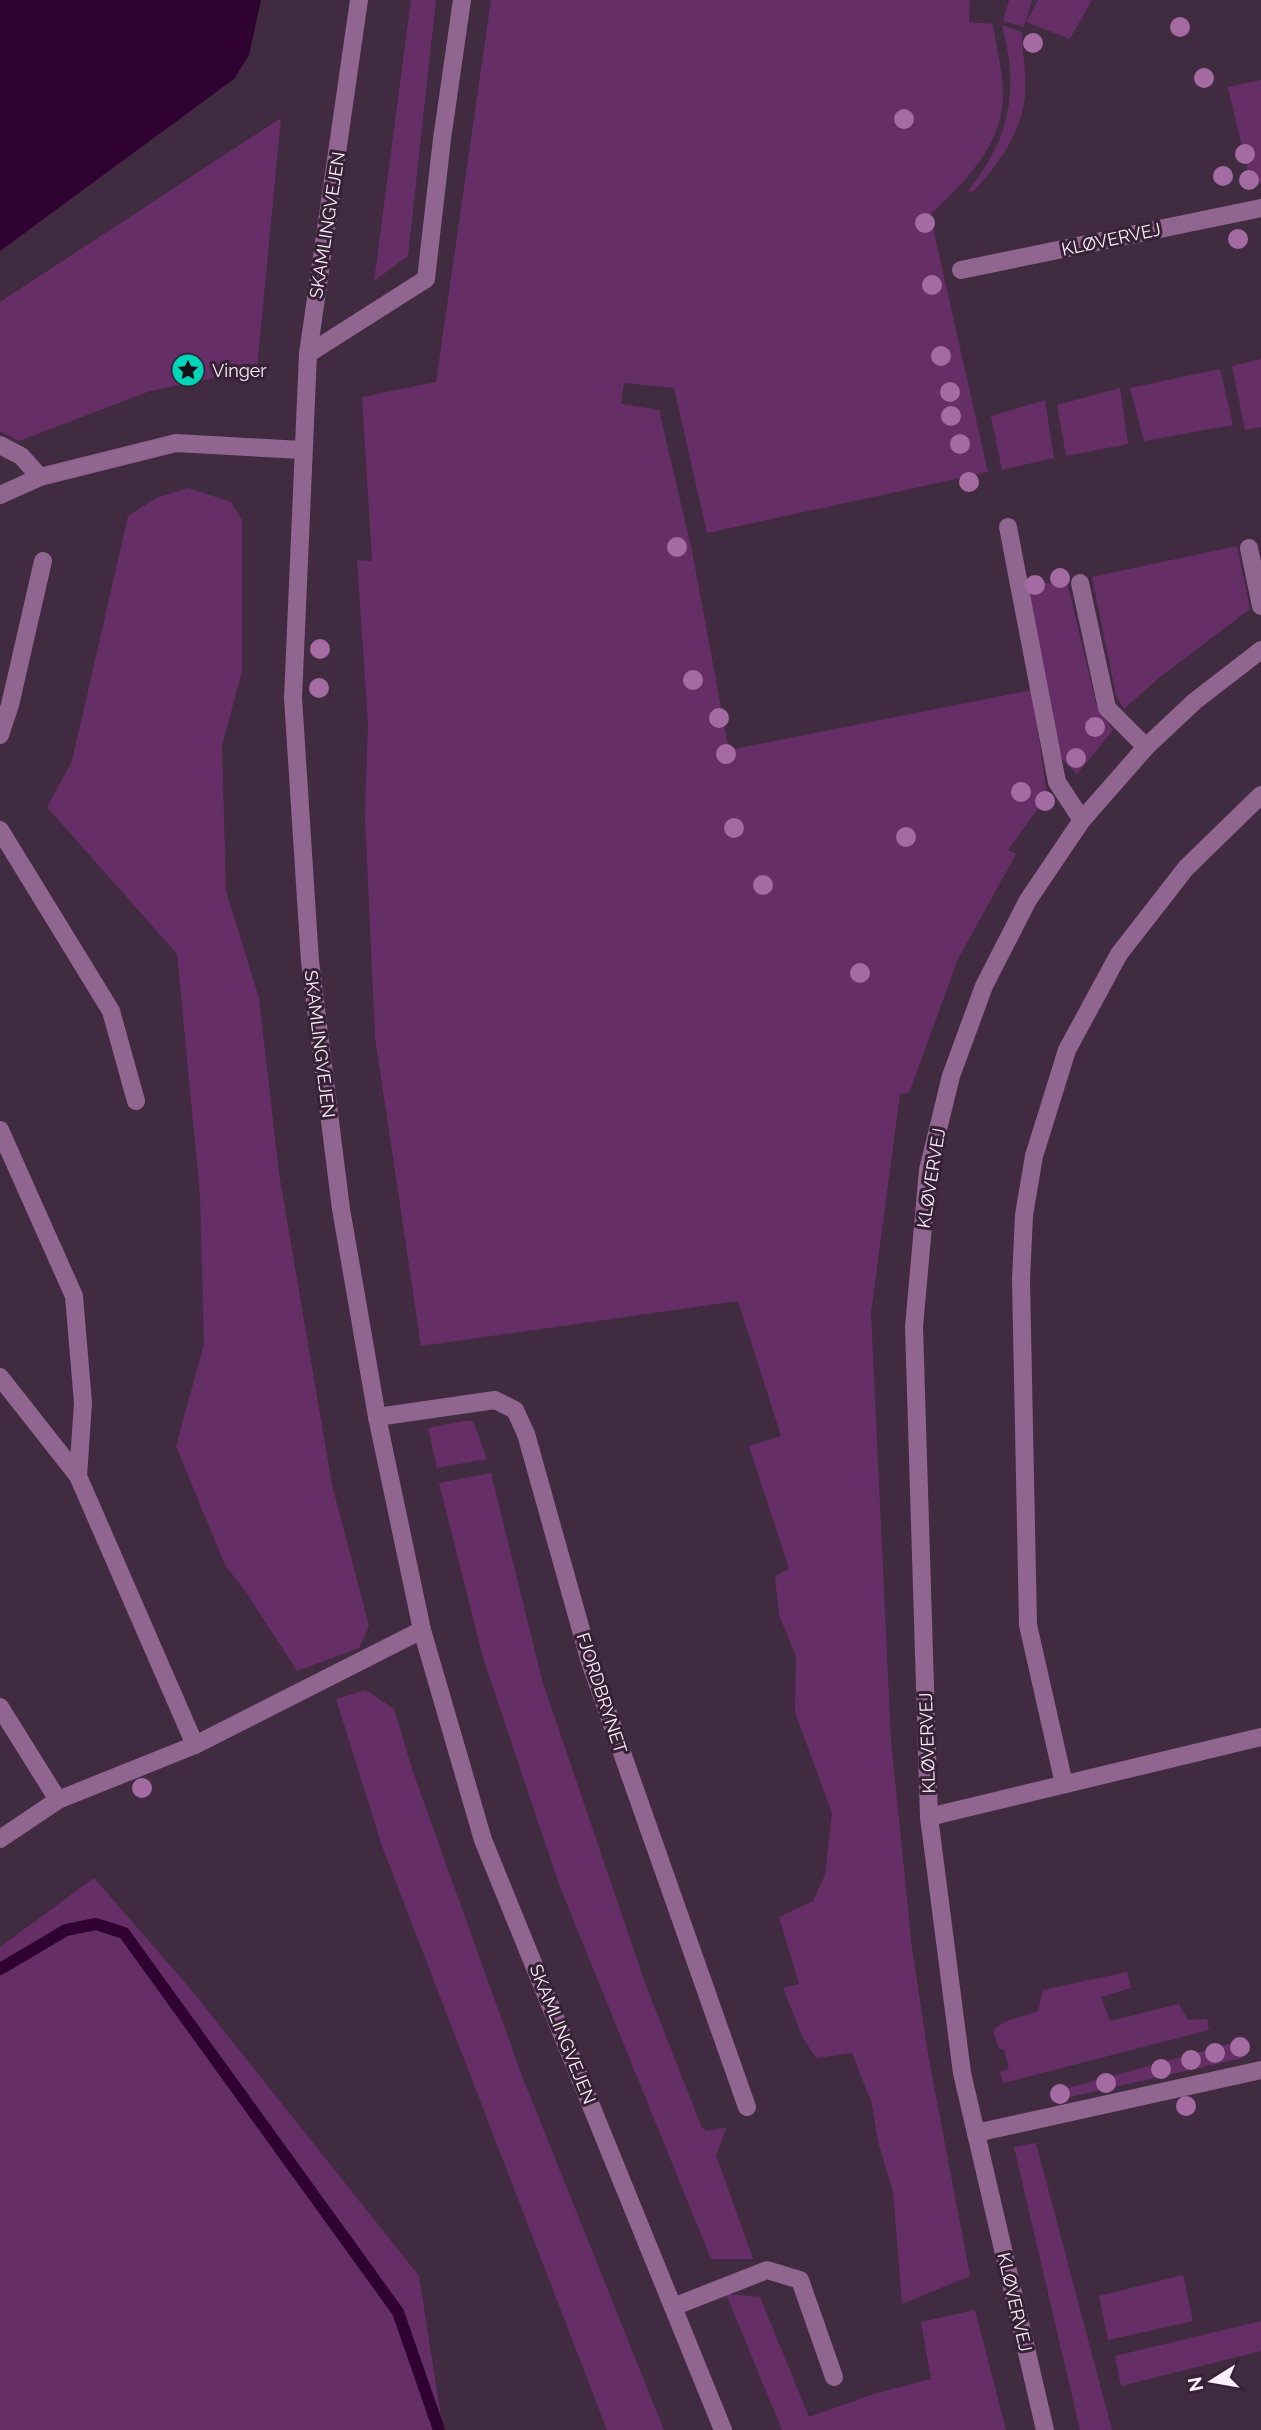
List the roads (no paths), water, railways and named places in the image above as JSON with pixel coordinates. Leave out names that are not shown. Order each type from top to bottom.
[{"type":"street","name":"SKAMLINGVEJEN","points":[[359,0],[307,354],[293,698],[310,961],[341,1209],[377,1417],[422,1630],[484,1839],[723,2430]]},
{"type":"street","points":[[307,354],[426,279],[442,139],[463,0]]},
{"type":"street","name":"KLØVERVEJ","points":[[961,270],[1261,208]]},
{"type":"street","points":[[0,495],[40,477],[176,443],[302,450]]},
{"type":"street","points":[[0,444],[21,456],[40,477]]},
{"type":"street","points":[[1008,527],[1057,782],[1082,820]]},
{"type":"street","points":[[1249,548],[1261,606]]},
{"type":"street","points":[[0,735],[10,705],[43,561]]},
{"type":"street","points":[[1080,583],[1107,708],[1146,747]]},
{"type":"street","name":"KLØVERVEJ","points":[[1045,2430],[962,2073],[929,1817],[914,1327],[928,1170],[951,1076],[984,986],[1028,900],[1082,820],[1146,747],[1195,701],[1261,650]]},
{"type":"street","points":[[1064,1784],[1028,1625],[1021,1280],[1024,1215],[1034,1156],[1067,1050],[1119,954],[1186,868],[1261,795]]},
{"type":"street","points":[[0,830],[111,1012],[136,1101]]},
{"type":"street","points":[[0,1130],[74,1296],[83,1402],[78,1476]]},
{"type":"street","points":[[0,1377],[78,1476],[195,1745]]},
{"type":"street","name":"FJORDBRYNET","points":[[377,1417],[495,1400],[515,1410],[527,1434],[590,1662],[747,2106]]},
{"type":"street","points":[[0,1839],[58,1800],[195,1745],[422,1630]]},
{"type":"street","points":[[0,1707],[58,1800]]},
{"type":"street","name":"KLØVERVEJ","points":[[929,1817],[1261,1737]]},
{"type":"street","points":[[976,2133],[1261,2070]]},
{"type":"street","points":[[673,2307],[767,2270],[800,2280],[834,2377]]},
{"type":"waterway","points":[[0,1969],[66,1930],[96,1924],[124,1933],[398,2312],[439,2430]]},
{"type":"place","name":"Vinger","points":[[188,370]]}]
